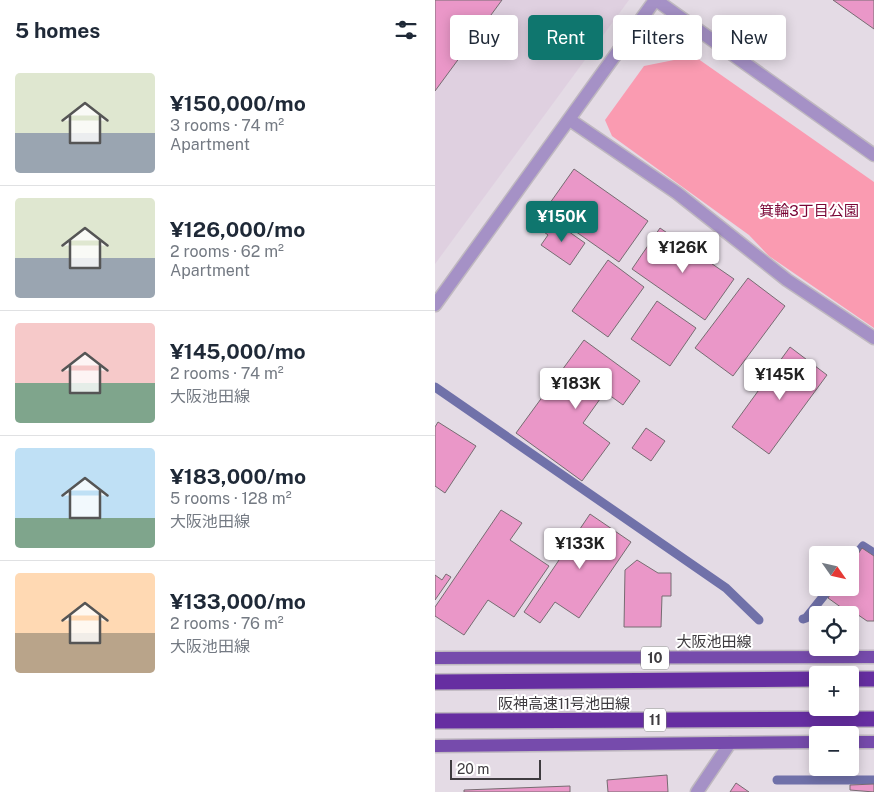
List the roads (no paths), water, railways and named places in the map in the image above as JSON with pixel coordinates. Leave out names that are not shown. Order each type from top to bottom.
[{"type":"highway","name":"阪神高速11号池田線","points":[[435,682],[809,679]]},
{"type":"highway","points":[[859,679],[874,679]]},
{"type":"highway","name":"阪神高速11号池田線","points":[[435,721],[874,719]]},
{"type":"main road","name":"大阪池田線","points":[[435,658],[874,657]]},
{"type":"main road","points":[[435,746],[809,742]]},
{"type":"main road","points":[[859,742],[874,742]]},
{"type":"street","points":[[435,305],[656,0],[874,155]]},
{"type":"street","points":[[570,120],[677,193],[787,280],[874,338]]},
{"type":"street","points":[[697,792],[730,743]]},
{"type":"waterway","points":[[435,387],[726,588],[759,620]]},
{"type":"waterway","points":[[859,551],[863,546],[874,553]]},
{"type":"waterway","points":[[803,619],[806,618],[824,596]]},
{"type":"waterway","points":[[777,780],[874,780]]},
{"type":"park label","name":"箕輪3丁目公園","points":[[809,210]]}]
